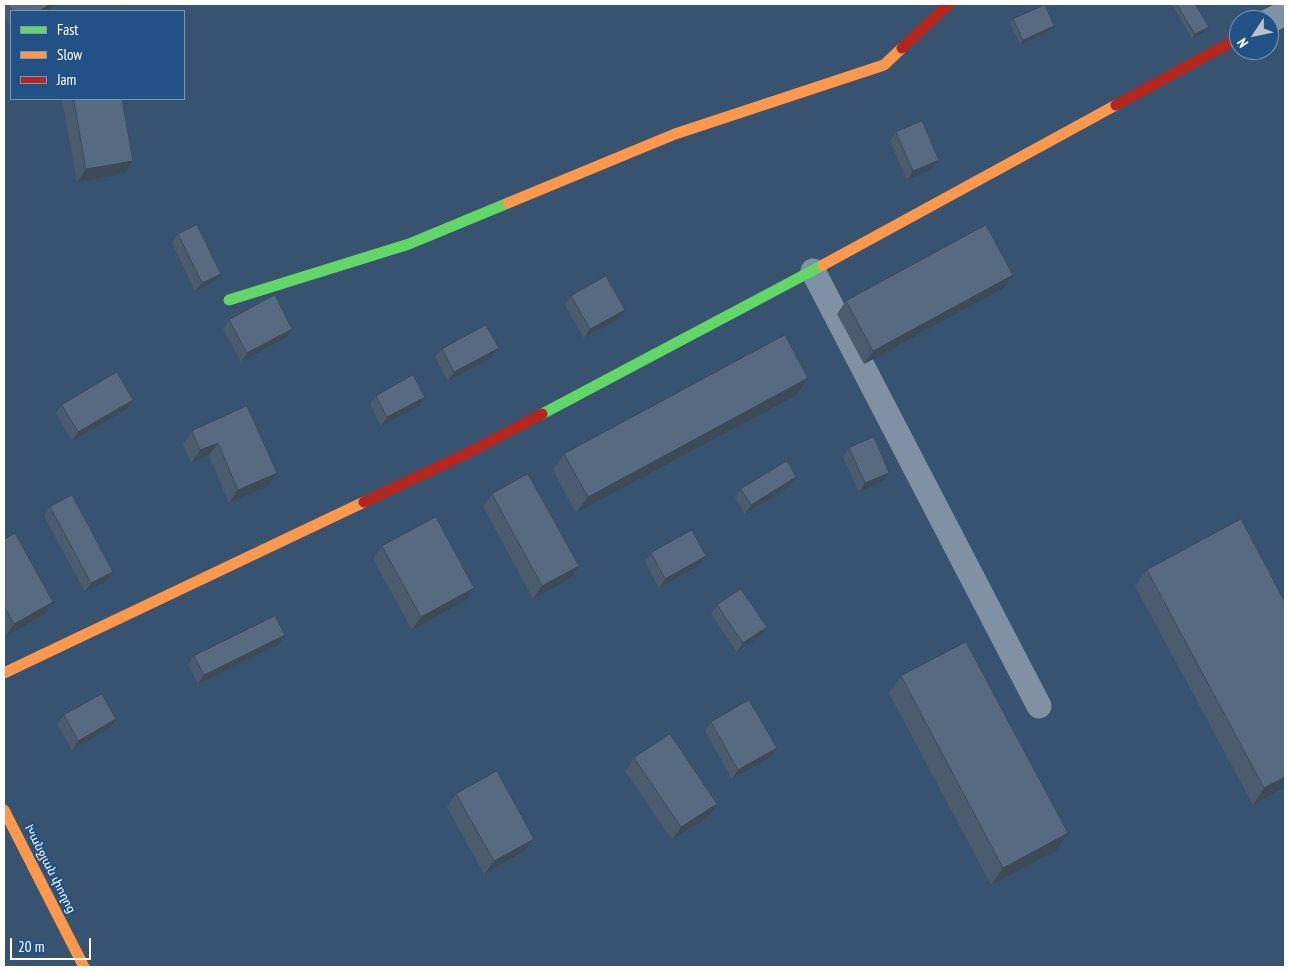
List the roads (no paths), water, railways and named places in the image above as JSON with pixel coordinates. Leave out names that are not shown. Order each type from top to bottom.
[{"type":"street","points":[[229,300],[409,244],[675,134],[884,65],[949,4]]},
{"type":"street","points":[[4,673],[466,454],[813,271],[1229,43]]},
{"type":"street","points":[[813,271],[1039,706]]},
{"type":"street","name":"Խանջյան փողոց","points":[[4,810],[84,967]]}]
